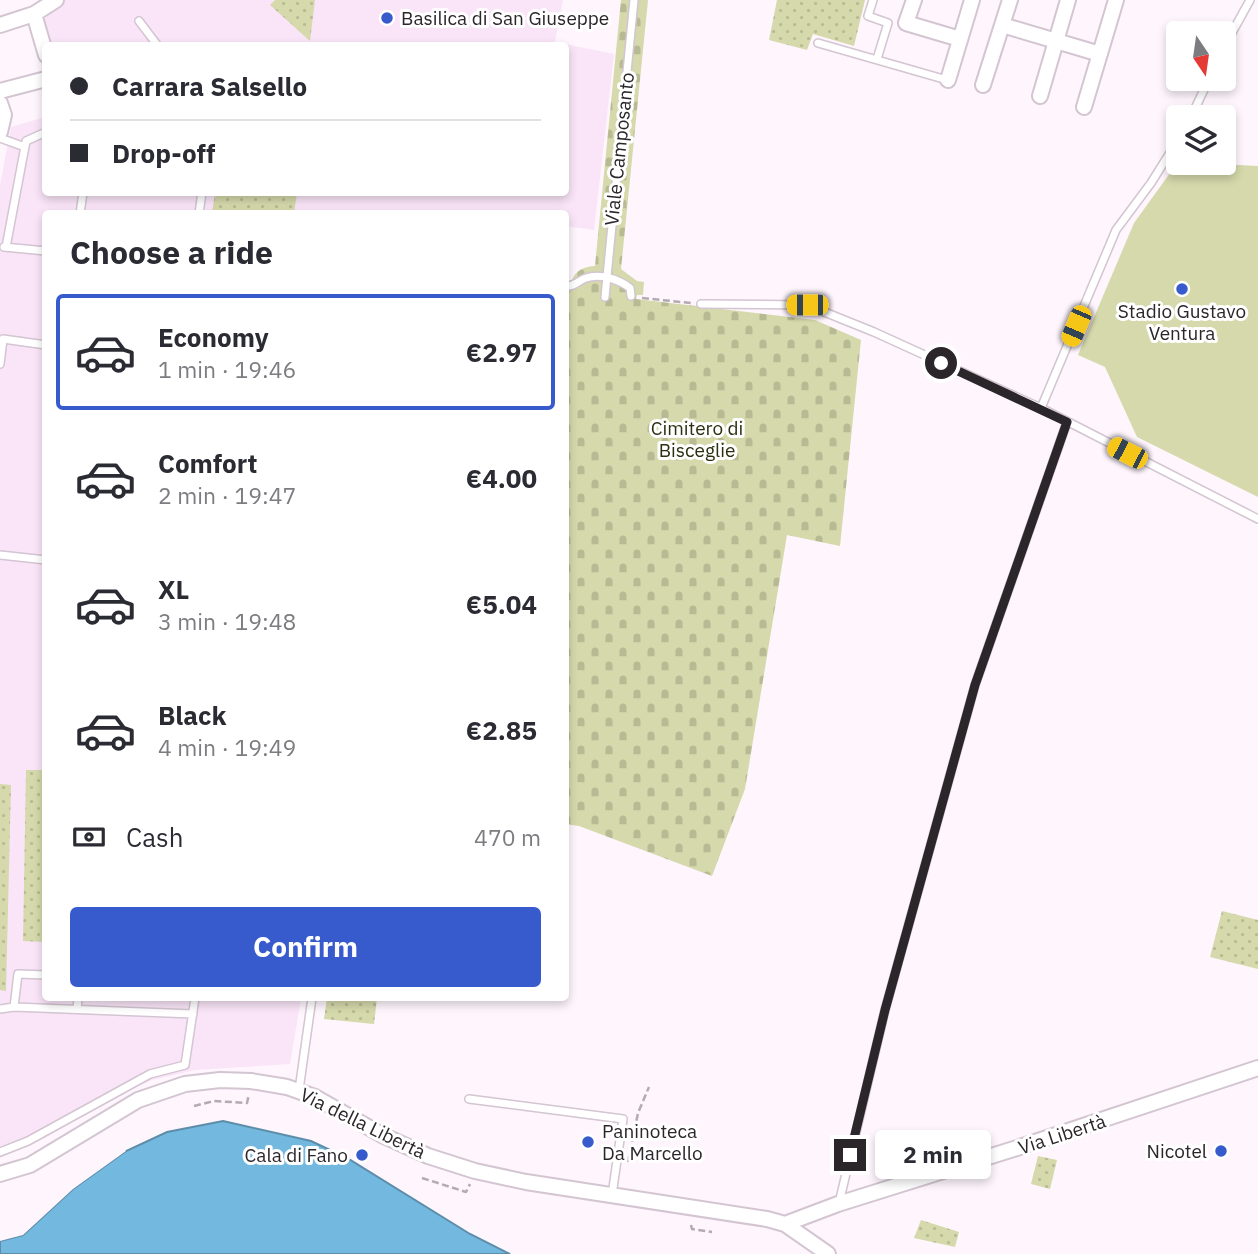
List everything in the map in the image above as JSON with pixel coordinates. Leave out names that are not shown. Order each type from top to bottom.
[{"type":"street","points":[[914,0],[906,23],[960,39]]},
{"type":"street","points":[[948,80],[972,0]]},
{"type":"street","points":[[983,85],[1010,0]]},
{"type":"street","points":[[1040,96],[1068,0]]},
{"type":"street","points":[[1084,107],[1115,0]]},
{"type":"street","points":[[0,24],[34,14],[54,1]]},
{"type":"street","points":[[34,14],[42,42]]},
{"type":"street","points":[[1002,25],[1100,54]]},
{"type":"street","points":[[0,91],[42,80]]},
{"type":"street","points":[[0,103],[4,115],[0,132]]},
{"type":"street","name":"Via Libertà","points":[[785,1224],[838,1204],[1258,1068]]},
{"type":"street","name":"Via della Libertà","points":[[0,1174],[30,1165],[138,1100],[185,1084],[220,1080],[251,1081],[315,1097],[382,1135],[428,1156],[475,1171],[785,1224]]},
{"type":"street","points":[[785,1224],[828,1254]]},
{"type":"lane","name":"Viale Camposanto","points":[[604,297],[634,0]]},
{"type":"lane","points":[[873,0],[868,16],[888,23],[877,59]]},
{"type":"lane","points":[[1236,25],[1250,0]]},
{"type":"lane","points":[[139,20],[155,42]]},
{"type":"lane","points":[[818,43],[948,80]]},
{"type":"lane","points":[[42,134],[26,141],[4,247],[42,251]]},
{"type":"lane","points":[[0,138],[25,147]]},
{"type":"lane","points":[[1041,408],[1116,230],[1166,159]]},
{"type":"lane","points":[[569,286],[590,277],[615,279],[630,288],[634,297]]},
{"type":"lane","points":[[701,304],[807,305],[874,332],[1041,408],[1258,519]]},
{"type":"lane","points":[[0,364],[3,340],[42,345]]},
{"type":"lane","points":[[838,1204],[885,1010],[975,685],[1067,422]]},
{"type":"lane","points":[[0,555],[42,560]]},
{"type":"lane","points":[[14,1007],[18,974],[42,975]]},
{"type":"lane","points":[[77,1009],[78,1001]]},
{"type":"lane","points":[[185,1084],[183,1072],[195,1001]]},
{"type":"lane","points":[[299,1091],[312,1001]]},
{"type":"lane","points":[[0,1009],[14,1007],[193,1014]]},
{"type":"lane","points":[[0,1152],[28,1141],[150,1074],[186,1065]]},
{"type":"lane","points":[[469,1099],[623,1119],[612,1195]]},
{"type":"path","points":[[634,297],[701,304]]},
{"type":"path","points":[[626,1173],[638,1113],[649,1087]]},
{"type":"path","points":[[194,1106],[214,1101],[247,1103],[249,1090],[257,1091]]},
{"type":"path","points":[[422,1178],[466,1192],[471,1179]]},
{"type":"path","points":[[691,1226],[692,1229],[712,1233]]},
{"type":"shaded area","points":[[65,0],[563,0],[555,42],[51,42],[44,19]]},
{"type":"shaded area","points":[[569,45],[614,54],[594,230],[569,227],[569,210],[42,210],[42,1001],[300,1001],[290,1064],[195,1070],[152,1080],[120,1094],[42,1139],[0,1158],[0,185],[11,127],[42,118],[42,196],[569,196]]},
{"type":"green space","points":[[275,0],[315,0],[310,41],[270,5]]},
{"type":"green space","name":"Cimitero di Bisceglie","points":[[621,0],[648,0],[621,269],[637,281],[644,282],[643,295],[637,295],[636,299],[815,320],[861,340],[840,546],[787,535],[745,789],[712,876],[569,825],[569,293],[571,282],[579,270],[595,266]]},
{"type":"green space","points":[[777,0],[865,0],[854,46],[813,34],[807,50],[769,40]]},
{"type":"green space","name":"Stadio Gustavo Ventura","points":[[1236,165],[1258,166],[1258,497],[1137,437],[1105,367],[1078,355],[1134,223],[1169,175],[1236,175]]},
{"type":"green space","points":[[214,196],[297,196],[294,210],[212,210]]},
{"type":"green space","points":[[26,770],[42,770],[42,942],[23,941]]},
{"type":"green space","points":[[0,784],[11,785],[6,991],[0,990]]},
{"type":"green space","points":[[1222,911],[1258,920],[1258,969],[1210,957]]},
{"type":"green space","points":[[327,1001],[377,1001],[374,1024],[324,1019]]},
{"type":"green space","points":[[1038,1156],[1057,1160],[1050,1189],[1031,1184]]},
{"type":"green space","points":[[921,1220],[959,1232],[955,1247],[914,1238]]},
{"type":"water","points":[[223,1121],[311,1141],[347,1158],[470,1234],[510,1254],[0,1254],[0,1241],[23,1235],[73,1189],[126,1151],[167,1132]]},
{"type":"pier","points":[[124,1149],[126,1151],[73,1189],[23,1235],[0,1241],[0,1237],[21,1232],[70,1187]]},
{"type":"place","name":"Basilica di San Giuseppe","points":[[387,18]]},
{"type":"place","name":"Stadio Gustavo Ventura","points":[[1182,289]]},
{"type":"place","name":"Paninoteca Da Marcello","points":[[588,1142]]},
{"type":"place","name":"Nicotel","points":[[1221,1151]]},
{"type":"place","name":"Cala di Fano","points":[[362,1155]]},
{"type":"route","points":[[850,1155],[885,1010],[975,685],[1067,422],[941,363]]}]
